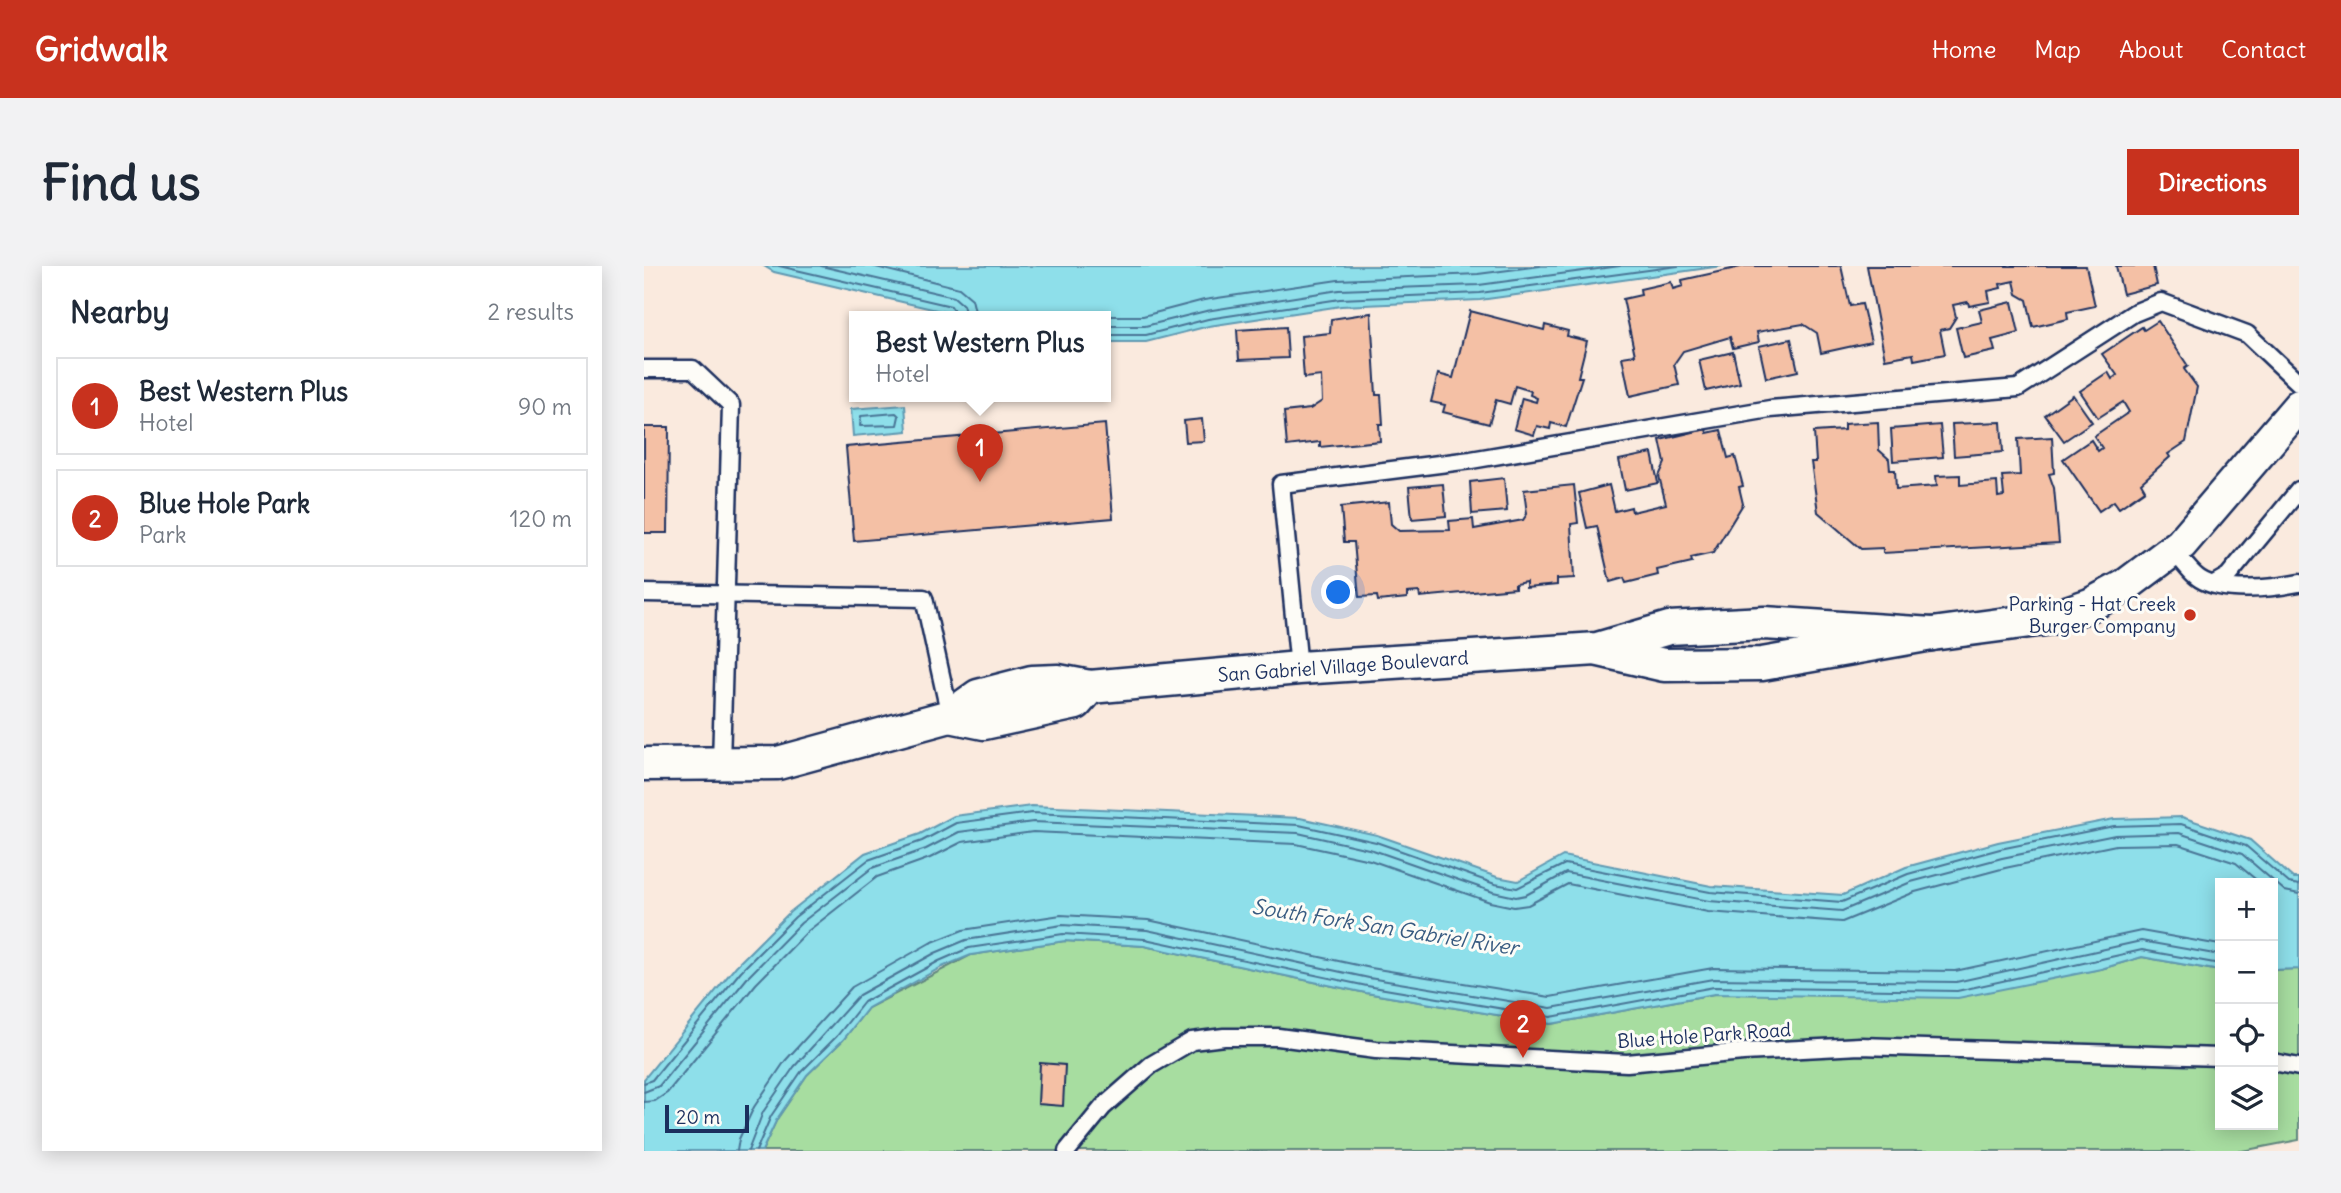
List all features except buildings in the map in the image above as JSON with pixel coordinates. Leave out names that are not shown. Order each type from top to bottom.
[{"type":"street","name":"San Gabriel Village Boulevard","points":[[1597,649],[1664,665],[1762,664],[1932,634],[2052,618],[2090,605],[2125,586],[2174,550],[2299,406]]},
{"type":"street","name":"San Gabriel Village Boulevard","points":[[644,764],[778,763],[950,716],[978,696],[1032,682],[1058,681],[1090,687],[1299,668],[1597,649],[1670,628],[1764,622],[1932,634]]},
{"type":"lane","points":[[1299,668],[1281,484],[1471,460],[1770,409],[2018,388],[2134,313],[2161,302],[2247,334],[2299,383]]},
{"type":"lane","points":[[644,369],[693,369],[731,405],[721,764]]},
{"type":"lane","points":[[2214,584],[2228,576],[2299,489]]},
{"type":"lane","points":[[2174,550],[2200,579],[2214,584],[2266,589],[2299,583]]},
{"type":"lane","points":[[644,593],[924,598],[950,716]]},
{"type":"lane","name":"Blue Hole Park Road","points":[[1067,1151],[1103,1107],[1151,1065],[1192,1041],[1224,1037],[1278,1037],[1376,1050],[1627,1063],[1743,1052],[1860,1046],[2215,1056]]},
{"type":"lane","points":[[2278,1063],[2299,1067]]},
{"type":"green space","points":[[1065,941],[1144,946],[1366,993],[1551,1024],[1714,994],[1822,994],[2030,981],[2101,969],[2142,957],[2215,970],[2215,1130],[2278,1130],[2278,970],[2299,969],[2299,1140],[2242,1151],[762,1151],[777,1119],[807,1075],[843,1040],[868,1008],[971,955]]},
{"type":"water","points":[[764,266],[1722,266],[1480,300],[1341,306],[1209,326],[1146,342],[1111,342],[1111,311],[941,311],[774,272]]},
{"type":"water","points":[[905,405],[907,431],[853,436],[851,409]]},
{"type":"water","name":"South Fork San Gabriel River","points":[[1032,806],[1300,818],[1377,835],[1497,877],[1518,881],[1563,856],[1711,886],[1843,895],[1906,867],[1998,842],[2114,819],[2182,817],[2250,840],[2293,878],[2299,878],[2299,969],[2278,970],[2278,878],[2215,878],[2215,970],[2142,957],[2101,969],[1958,998],[1714,994],[1551,1024],[1366,993],[1144,946],[1065,941],[971,955],[942,967],[868,1008],[843,1040],[807,1075],[777,1119],[762,1151],[644,1151],[644,1079],[736,966],[790,912],[865,853],[920,834],[954,816]]},
{"type":"place","name":"Best Western Plus","points":[[980,482]]},
{"type":"place","name":"Parking - Hat Creek Burger Company","points":[[2190,615]]},
{"type":"place","name":"Blue Hole Park","points":[[1523,1058]]}]
